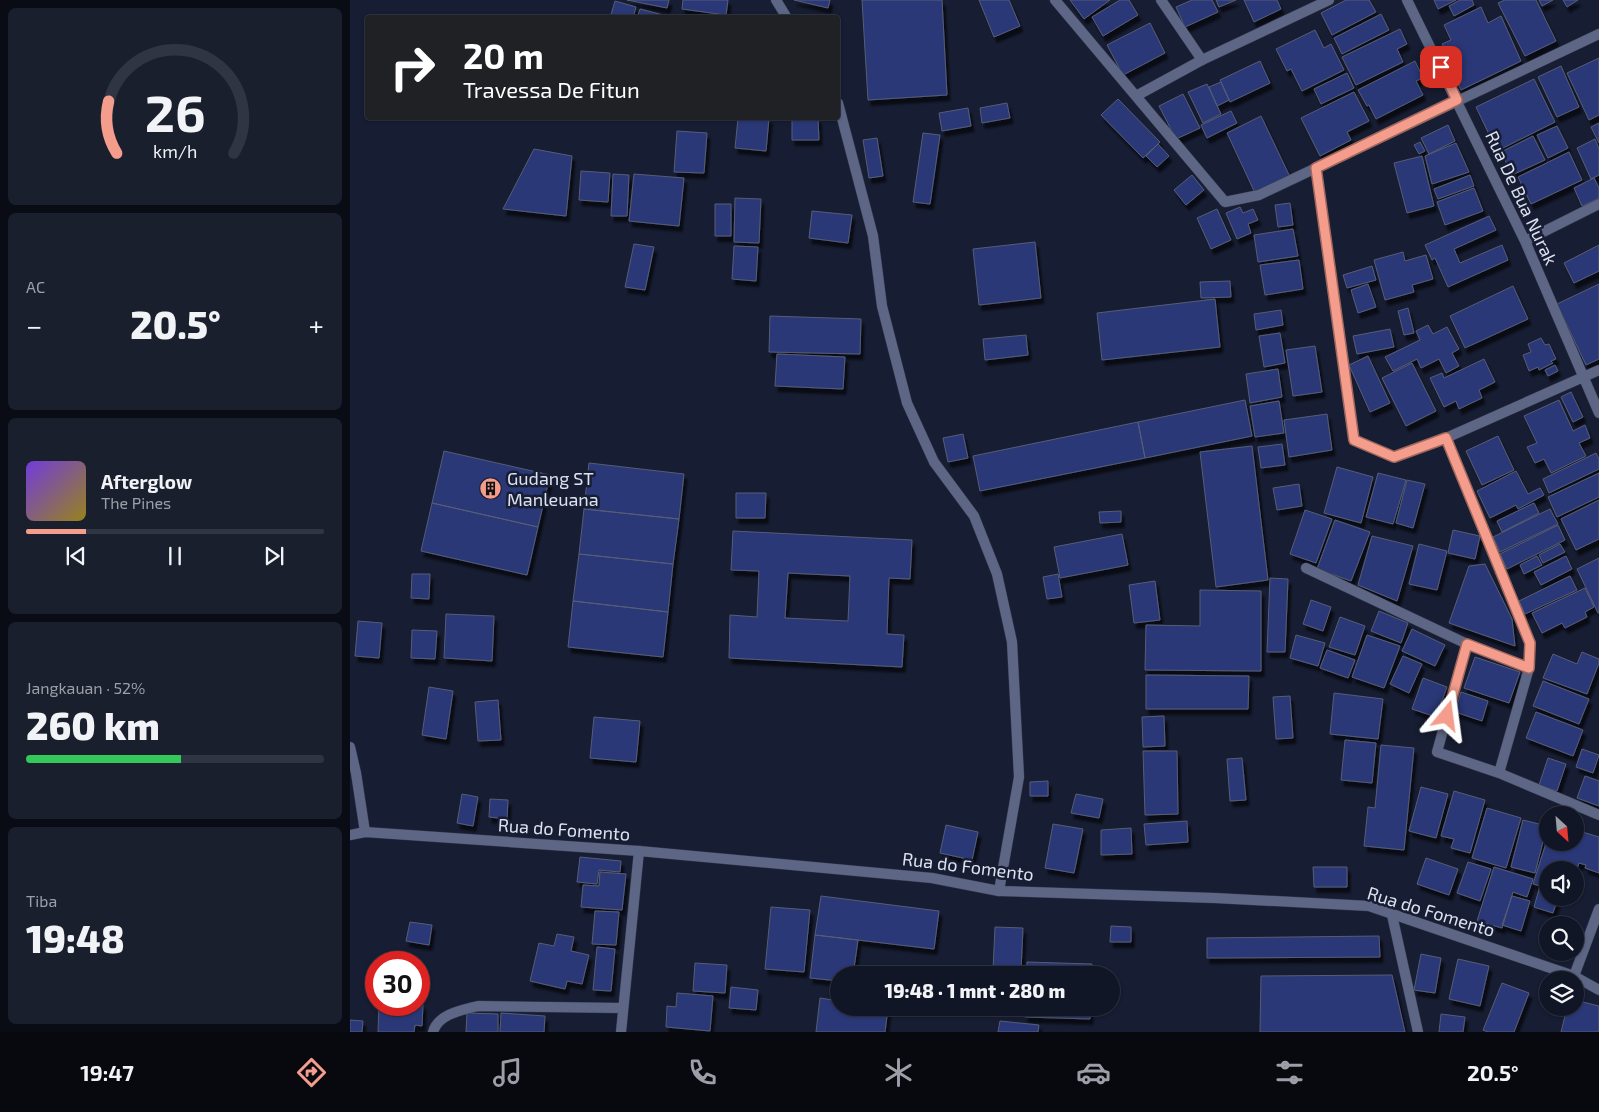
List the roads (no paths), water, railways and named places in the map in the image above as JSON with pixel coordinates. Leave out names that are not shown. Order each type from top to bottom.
[{"type":"street","points":[[776,0],[785,15]]},
{"type":"street","points":[[1055,0],[1224,202],[1260,195],[1599,34]]},
{"type":"street","points":[[1161,0],[1202,60]]},
{"type":"street","points":[[1136,96],[1202,60],[1329,0]]},
{"type":"street","name":"Rua De Bua Nurak","points":[[1408,0],[1525,241],[1599,413]]},
{"type":"street","points":[[840,111],[873,236],[882,306],[907,403],[934,462],[974,516],[997,574],[1012,642],[1019,776],[998,890]]},
{"type":"street","points":[[1316,168],[1354,440],[1394,457],[1446,438],[1599,370]]},
{"type":"street","points":[[1525,241],[1599,204]]},
{"type":"street","points":[[1446,438],[1530,643],[1529,668],[1499,774]]},
{"type":"street","points":[[1306,568],[1467,644],[1529,668]]},
{"type":"street","points":[[1467,644],[1437,752],[1499,774],[1599,815]]},
{"type":"street","points":[[350,746],[365,832]]},
{"type":"street","name":"Rua do Fomento","points":[[350,835],[365,832],[639,852],[932,878],[998,890],[1369,906],[1559,971]]},
{"type":"street","points":[[621,1032],[639,852]]},
{"type":"street","points":[[1576,971],[1599,909]]},
{"type":"street","points":[[1392,915],[1418,1032]]},
{"type":"street","name":"Rua do Fomento","points":[[1584,982],[1599,990]]},
{"type":"street","points":[[433,1032],[441,1020],[455,1012],[478,1006],[622,1008]]},
{"type":"place","name":"Gudang ST Manleuana","points":[[491,489]]}]
